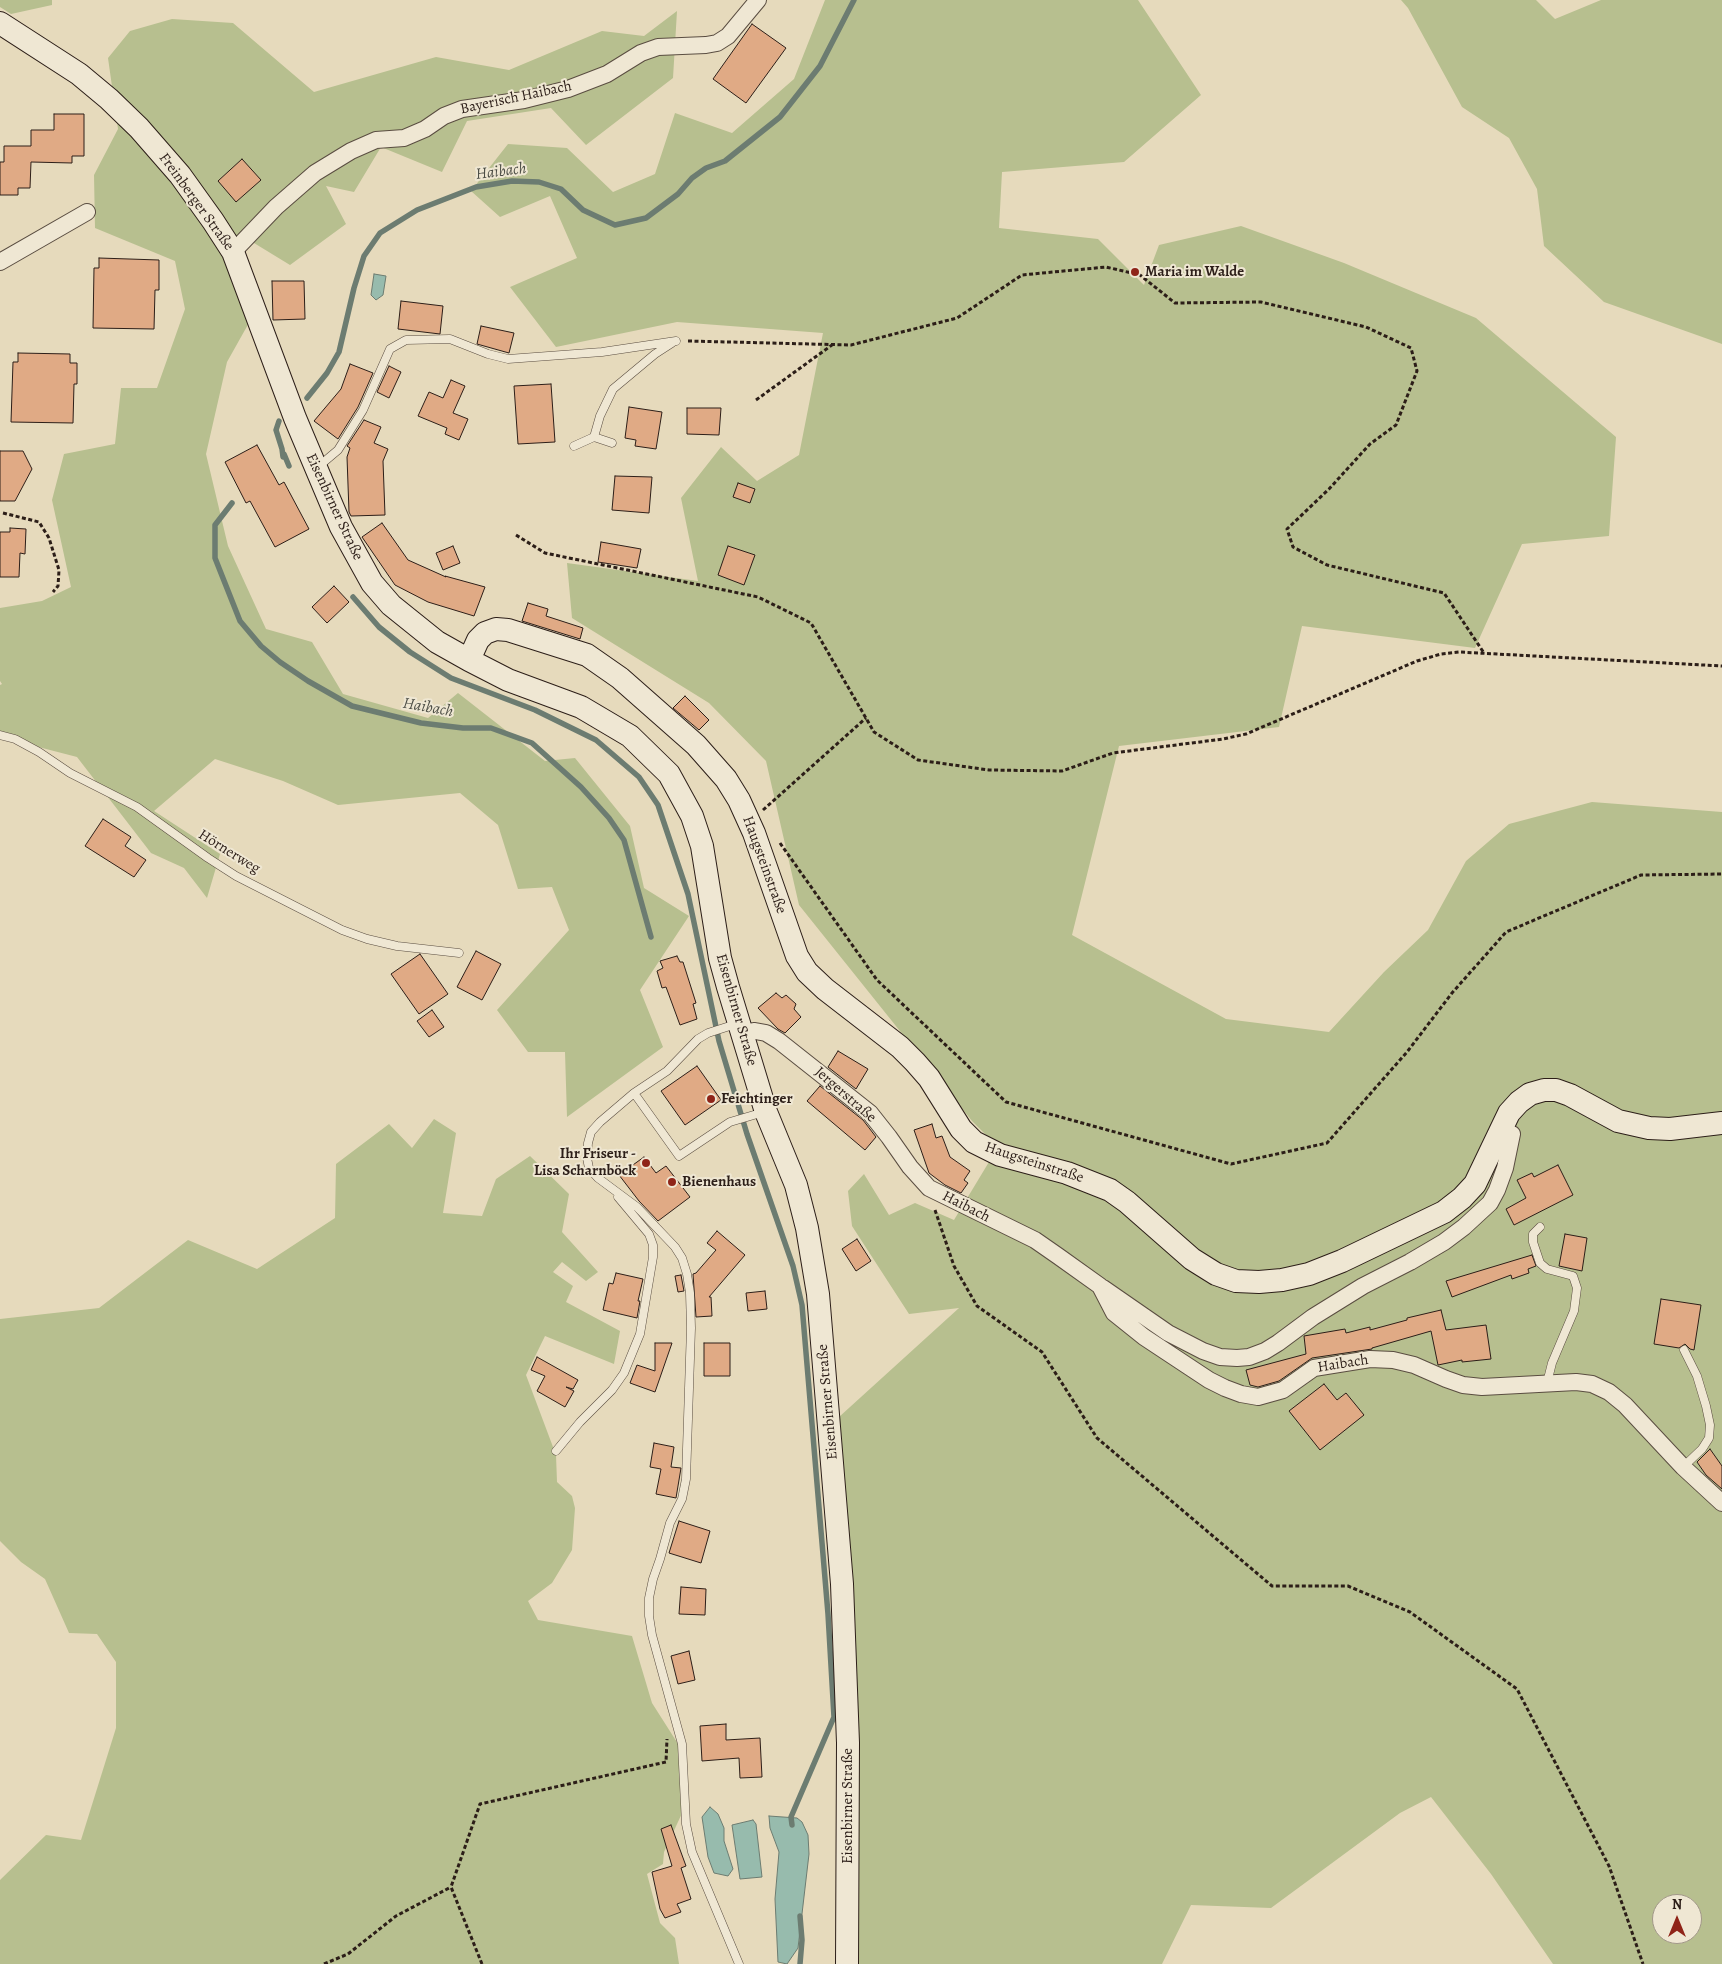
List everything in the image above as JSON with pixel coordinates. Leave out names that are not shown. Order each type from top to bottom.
[{"type":"main road","name":"Freinberger Straße","points":[[0,23],[79,74],[109,99],[139,128],[180,175],[233,252],[295,418]]},
{"type":"main road","name":"Eisenbirner Straße","points":[[295,418],[341,527],[372,583],[391,606],[438,642],[469,660],[508,680],[581,707],[630,736],[669,774],[692,816],[702,846],[720,958],[756,1114],[796,1185],[807,1228],[818,1294],[842,1584],[848,1723],[847,1964]]},
{"type":"main road","name":"Haugsteinstraße","points":[[469,660],[478,640],[485,633],[496,629],[508,630],[586,655],[620,678],[696,745],[726,779],[739,800],[754,832],[797,956],[807,972],[825,989],[900,1047],[915,1062],[929,1078],[962,1129],[974,1142],[1000,1155],[1066,1173],[1110,1190],[1127,1202],[1192,1259],[1216,1274],[1236,1281],[1259,1282],[1282,1280],[1310,1274],[1358,1254],[1444,1212],[1476,1184],[1509,1113],[1530,1094],[1544,1090],[1556,1090],[1570,1095],[1618,1121],[1634,1126],[1670,1129],[1722,1123]]},
{"type":"street","name":"Bayerisch Haibach","points":[[233,252],[276,208],[309,179],[351,151],[376,140],[404,138],[425,130],[444,116],[462,109],[524,100],[568,89],[607,74],[641,53],[658,47],[717,43],[728,36],[758,0]]},
{"type":"street","points":[[0,262],[87,212]]},
{"type":"street","name":"Jergerstraße","points":[[736,1028],[755,1030],[778,1041],[870,1114],[929,1188]]},
{"type":"street","points":[[1100,1286],[1168,1333],[1203,1351],[1237,1358],[1249,1357],[1265,1352],[1313,1316],[1363,1286],[1444,1242],[1464,1227],[1483,1209],[1493,1196],[1505,1168],[1512,1134],[1501,1130]]},
{"type":"street","name":"Haibach","points":[[929,1188],[1035,1240],[1100,1286],[1114,1313],[1144,1337],[1209,1380],[1241,1394],[1258,1398],[1283,1390],[1314,1368],[1370,1359],[1393,1360],[1414,1364],[1463,1385],[1482,1387],[1547,1383],[1592,1384],[1609,1392],[1625,1406],[1683,1467],[1722,1503]]},
{"type":"lane","points":[[315,469],[338,450],[363,410],[390,349],[406,340],[450,339],[488,354],[508,359],[602,352],[676,341]]},
{"type":"lane","points":[[594,438],[600,416],[613,389],[655,354],[676,341]]},
{"type":"lane","points":[[574,446],[594,438],[612,443]]},
{"type":"lane","name":"Hörnerweg","points":[[0,735],[15,739],[39,752],[70,773],[137,807],[236,876],[342,930],[367,939],[397,946],[459,954]]},
{"type":"lane","points":[[736,1028],[708,1033],[698,1039],[667,1070],[634,1093],[600,1122],[591,1132],[586,1158],[589,1168],[614,1191],[637,1208],[676,1247],[682,1258],[688,1284],[691,1328],[686,1479],[682,1499],[670,1523],[653,1579],[649,1598],[649,1616],[652,1635],[682,1744],[686,1824],[692,1852],[739,1964]]},
{"type":"lane","points":[[634,1093],[679,1156],[730,1122],[756,1114]]},
{"type":"lane","points":[[556,1451],[580,1422],[612,1390],[624,1373],[640,1334],[653,1257],[653,1244],[648,1234],[614,1191]]},
{"type":"lane","points":[[1540,1227],[1533,1234],[1533,1242],[1540,1264],[1547,1269],[1573,1276],[1577,1288],[1574,1312],[1552,1363],[1547,1383]]},
{"type":"lane","points":[[1683,1467],[1702,1449],[1709,1438],[1710,1425],[1697,1376],[1684,1350]]},
{"type":"path","points":[[676,341],[851,345],[957,318],[1022,275],[1106,267],[1140,275],[1175,304],[1261,302],[1366,327],[1411,348],[1417,371],[1396,425],[1370,444],[1329,489],[1287,529],[1293,547],[1327,565],[1444,593],[1485,654]]},
{"type":"path","points":[[756,400],[832,344]]},
{"type":"path","points":[[4,513],[38,522],[49,538],[59,570],[58,586],[53,592]]},
{"type":"path","points":[[516,535],[545,553],[758,597],[811,623],[874,732],[918,760],[989,770],[1062,771],[1113,752],[1223,739],[1246,734],[1417,661],[1441,654],[1459,652],[1722,666]]},
{"type":"path","points":[[759,814],[866,718]]},
{"type":"path","points":[[776,838],[877,980],[1006,1102],[1231,1164],[1327,1143],[1407,1052],[1452,993],[1506,932],[1641,875],[1722,874]]},
{"type":"path","points":[[929,1188],[954,1266],[977,1306],[1042,1352],[1097,1438],[1272,1586],[1348,1586],[1402,1608],[1517,1689],[1609,1866],[1644,1964]]},
{"type":"path","points":[[482,1964],[451,1887],[480,1804],[666,1762],[667,1734]]},
{"type":"path","points":[[324,1964],[348,1954],[396,1916],[451,1887]]},
{"type":"green space","points":[[0,0],[52,0],[52,5],[11,14],[0,7]]},
{"type":"green space","points":[[825,0],[1138,0],[1201,95],[1124,162],[1002,172],[999,228],[1098,239],[1144,285],[1159,245],[1241,226],[1344,263],[1476,318],[1616,437],[1609,536],[1522,544],[1475,648],[1302,626],[1279,727],[1119,746],[1072,935],[1226,1019],[1329,1032],[1384,972],[1428,930],[1466,861],[1509,824],[1592,802],[1722,812],[1722,1964],[1553,1964],[1491,1874],[1431,1797],[1400,1813],[1271,1908],[1191,1905],[1162,1964],[855,1964],[839,1417],[959,1308],[909,1314],[852,1226],[848,1191],[864,1174],[889,1215],[915,1203],[954,1220],[998,1147],[972,1121],[799,905],[766,761],[709,703],[572,618],[567,563],[698,581],[681,498],[721,447],[757,481],[799,455],[823,333],[677,322],[556,347],[510,287],[577,258],[550,196],[500,217],[471,191],[508,144],[567,148],[613,192],[655,174],[675,113],[732,133],[794,79]]},
{"type":"green space","points":[[1401,0],[1536,0],[1555,19],[1601,0],[1722,0],[1722,344],[1604,302],[1544,246],[1537,189],[1509,138],[1462,107],[1408,8]]},
{"type":"green space","points":[[677,11],[673,78],[586,145],[551,108],[467,121],[442,172],[381,147],[354,192],[326,186],[346,224],[290,265],[254,243],[222,247],[250,321],[227,362],[206,454],[228,546],[266,629],[312,642],[343,694],[428,718],[458,693],[545,761],[575,758],[630,826],[644,888],[689,916],[640,990],[663,1047],[567,1117],[565,1052],[528,1052],[497,1010],[569,930],[552,887],[518,889],[498,825],[460,793],[338,805],[283,781],[215,759],[154,811],[220,854],[207,898],[184,868],[151,853],[77,757],[0,737],[0,685],[2,684],[0,681],[0,608],[42,601],[71,587],[52,500],[64,454],[115,444],[121,388],[157,388],[185,309],[175,261],[95,228],[94,175],[118,129],[108,58],[130,31],[172,19],[233,23],[314,92],[436,57],[509,70],[602,31],[644,36]]},
{"type":"green space","points":[[434,1119],[456,1133],[443,1213],[482,1216],[496,1179],[530,1156],[569,1194],[562,1232],[598,1272],[586,1281],[562,1262],[553,1272],[573,1286],[566,1302],[620,1331],[614,1364],[545,1336],[526,1375],[556,1455],[557,1482],[572,1496],[575,1508],[572,1550],[552,1583],[528,1601],[538,1620],[632,1636],[652,1703],[680,1747],[684,1809],[664,1852],[663,1864],[647,1874],[660,1923],[675,1938],[679,1964],[0,1964],[0,1880],[46,1835],[81,1840],[116,1728],[116,1662],[97,1634],[69,1633],[45,1579],[21,1562],[0,1541],[0,1319],[99,1308],[188,1240],[257,1269],[335,1218],[336,1164],[389,1124],[412,1148]]},
{"type":"shaded area","points":[[374,274],[386,276],[383,295],[376,300],[371,295]]},
{"type":"shaded area","points":[[710,1807],[718,1814],[724,1828],[724,1841],[733,1869],[728,1876],[714,1873],[708,1857],[702,1817]]},
{"type":"shaded area","points":[[769,1816],[797,1818],[802,1822],[808,1835],[809,1854],[798,1948],[787,1964],[778,1962],[775,1899],[779,1852],[770,1828]]},
{"type":"shaded area","points":[[753,1820],[756,1824],[762,1877],[740,1879],[732,1825]]},
{"type":"building","points":[[752,24],[786,48],[746,103],[713,79]]},
{"type":"building","points":[[54,114],[84,114],[84,156],[72,156],[72,163],[31,162],[30,188],[18,188],[18,195],[0,195],[0,162],[4,162],[4,146],[31,146],[31,130],[54,130]]},
{"type":"building","points":[[242,159],[261,180],[236,202],[218,181]]},
{"type":"building","points":[[99,258],[159,260],[159,290],[155,290],[154,329],[93,328],[94,268],[99,268]]},
{"type":"building","points":[[272,281],[304,281],[305,319],[273,320]]},
{"type":"building","points":[[401,301],[443,306],[440,334],[398,329]]},
{"type":"building","points":[[481,326],[514,333],[509,353],[477,344]]},
{"type":"building","points":[[18,353],[70,354],[70,363],[77,363],[77,384],[74,384],[73,423],[11,422],[13,362],[18,362]]},
{"type":"building","points":[[350,364],[373,373],[358,407],[338,439],[314,421],[341,389]]},
{"type":"building","points":[[389,366],[401,372],[389,398],[377,392]]},
{"type":"building","points":[[451,380],[465,386],[453,413],[468,419],[459,440],[445,434],[447,428],[418,416],[429,392],[443,398]]},
{"type":"building","points":[[551,384],[555,442],[518,444],[514,386]]},
{"type":"building","points":[[629,407],[662,412],[656,449],[635,446],[636,440],[625,438]]},
{"type":"building","points":[[687,408],[721,408],[719,435],[687,434]]},
{"type":"building","points":[[364,420],[381,427],[374,443],[388,449],[383,461],[385,515],[351,516],[349,512],[347,457],[350,448],[347,446]]},
{"type":"building","points":[[257,445],[279,485],[284,482],[309,529],[275,547],[250,501],[246,503],[225,462]]},
{"type":"building","points":[[0,451],[23,451],[32,469],[15,501],[0,501]]},
{"type":"building","points":[[615,476],[652,477],[649,513],[612,510]]},
{"type":"building","points":[[738,483],[755,489],[750,503],[733,497]]},
{"type":"building","points":[[382,523],[408,560],[446,577],[485,587],[474,616],[428,602],[395,585],[362,537]]},
{"type":"building","points":[[10,528],[26,529],[25,554],[20,553],[19,577],[0,577],[0,532],[10,532]]},
{"type":"building","points":[[601,542],[641,549],[637,568],[598,562]]},
{"type":"building","points":[[453,546],[460,563],[443,570],[436,553]]},
{"type":"building","points":[[728,546],[755,555],[744,585],[718,575]]},
{"type":"building","points":[[334,586],[349,602],[327,623],[312,607]]},
{"type":"building","points":[[528,603],[548,609],[546,616],[583,628],[580,639],[522,621]]},
{"type":"building","points":[[685,696],[709,720],[699,730],[673,708]]},
{"type":"building","points":[[103,819],[131,837],[125,846],[146,860],[134,877],[85,846]]},
{"type":"building","points":[[476,951],[501,964],[482,1000],[457,987]]},
{"type":"building","points":[[420,954],[448,994],[419,1014],[391,974]]},
{"type":"building","points":[[677,956],[680,962],[683,962],[696,1003],[693,1004],[697,1019],[680,1025],[666,987],[662,988],[657,971],[663,968],[660,961]]},
{"type":"building","points":[[776,993],[782,998],[786,995],[796,1004],[794,1009],[801,1017],[785,1033],[778,1029],[758,1008]]},
{"type":"building","points":[[432,1010],[444,1027],[429,1037],[417,1021]]},
{"type":"building","points":[[838,1051],[868,1069],[856,1089],[828,1067]]},
{"type":"building","points":[[697,1066],[721,1100],[685,1125],[661,1091]]},
{"type":"building","points":[[820,1086],[863,1120],[876,1137],[865,1150],[807,1101]]},
{"type":"building","points":[[932,1124],[936,1138],[942,1136],[950,1157],[970,1171],[964,1180],[968,1183],[961,1193],[945,1185],[929,1173],[914,1130]]},
{"type":"building","points":[[644,1157],[656,1173],[666,1166],[690,1197],[658,1221],[639,1201],[619,1175]]},
{"type":"building","points":[[1558,1165],[1573,1195],[1514,1225],[1506,1209],[1526,1198],[1517,1180],[1532,1173],[1534,1177]]},
{"type":"building","points":[[717,1231],[745,1255],[709,1297],[711,1297],[712,1316],[696,1317],[693,1274],[716,1250],[707,1243]]},
{"type":"building","points":[[1565,1234],[1587,1238],[1582,1271],[1559,1266]]},
{"type":"building","points":[[857,1239],[871,1261],[856,1271],[842,1249]]},
{"type":"building","points":[[1532,1255],[1536,1266],[1528,1269],[1529,1273],[1512,1279],[1511,1275],[1452,1297],[1446,1281]]},
{"type":"building","points":[[616,1273],[643,1279],[638,1301],[640,1301],[637,1318],[603,1310],[609,1283],[613,1284]]},
{"type":"building","points":[[681,1275],[684,1291],[678,1292],[675,1276]]},
{"type":"building","points":[[765,1291],[767,1309],[748,1311],[746,1293]]},
{"type":"building","points":[[1661,1299],[1701,1305],[1694,1350],[1685,1344],[1679,1348],[1654,1344]]},
{"type":"building","points":[[1441,1310],[1446,1330],[1486,1325],[1491,1359],[1462,1362],[1462,1360],[1438,1365],[1431,1331],[1372,1349],[1312,1358],[1279,1381],[1258,1387],[1250,1385],[1246,1370],[1306,1354],[1304,1336],[1345,1329],[1346,1333],[1370,1327],[1370,1330],[1407,1320],[1407,1318]]},
{"type":"building","points":[[655,1343],[672,1343],[655,1392],[630,1383],[637,1365],[655,1371]]},
{"type":"building","points":[[704,1343],[730,1343],[730,1376],[704,1376]]},
{"type":"building","points":[[537,1357],[578,1380],[573,1389],[566,1387],[574,1391],[565,1407],[537,1391],[545,1376],[531,1370]]},
{"type":"building","points":[[1324,1384],[1337,1400],[1346,1393],[1364,1415],[1320,1450],[1289,1411]]},
{"type":"building","points":[[654,1443],[674,1447],[671,1467],[681,1468],[676,1498],[656,1494],[661,1469],[650,1467]]},
{"type":"building","points":[[1710,1449],[1722,1466],[1722,1489],[1706,1475],[1697,1462]]},
{"type":"building","points":[[679,1521],[710,1531],[701,1563],[669,1553]]},
{"type":"building","points":[[681,1587],[706,1589],[705,1615],[679,1614]]},
{"type":"building","points":[[689,1651],[695,1680],[678,1684],[671,1656]]},
{"type":"building","points":[[726,1724],[726,1740],[760,1738],[762,1777],[740,1778],[739,1758],[702,1761],[700,1726]]},
{"type":"building","points":[[671,1825],[686,1866],[681,1868],[691,1899],[677,1904],[681,1912],[665,1918],[660,1909],[652,1872],[672,1866],[661,1829]]},
{"type":"waterway","name":"Haibach","points":[[307,398],[327,373],[339,352],[354,288],[364,256],[380,233],[417,210],[476,187],[512,181],[539,182],[561,189],[583,210],[615,225],[646,218],[678,194],[692,178],[706,168],[725,161],[780,117],[820,66],[854,0]]},
{"type":"waterway","name":"Haibach","points":[[279,421],[276,430],[283,457]]},
{"type":"waterway","points":[[284,454],[289,466]]},
{"type":"waterway","name":"Haibach","points":[[232,503],[215,525],[215,558],[240,621],[261,646],[308,681],[352,706],[421,723],[463,728],[491,728],[532,743],[581,787],[609,818],[624,840],[651,937]]},
{"type":"waterway","points":[[353,597],[379,627],[410,652],[451,678],[535,710],[596,740],[639,777],[658,805],[688,894],[719,1041],[747,1134],[793,1266],[802,1305],[828,1614],[834,1717],[791,1817],[792,1825]]},
{"type":"waterway","points":[[800,1916],[802,1940],[800,1964]]},
{"type":"place","name":"Maria im Walde","points":[[1135,272]]},
{"type":"place","name":"Feichtinger","points":[[711,1099]]},
{"type":"place","name":"Ihr Friseur - Lisa Scharnböck","points":[[646,1163]]},
{"type":"place","name":"Bienenhaus","points":[[672,1182]]}]
